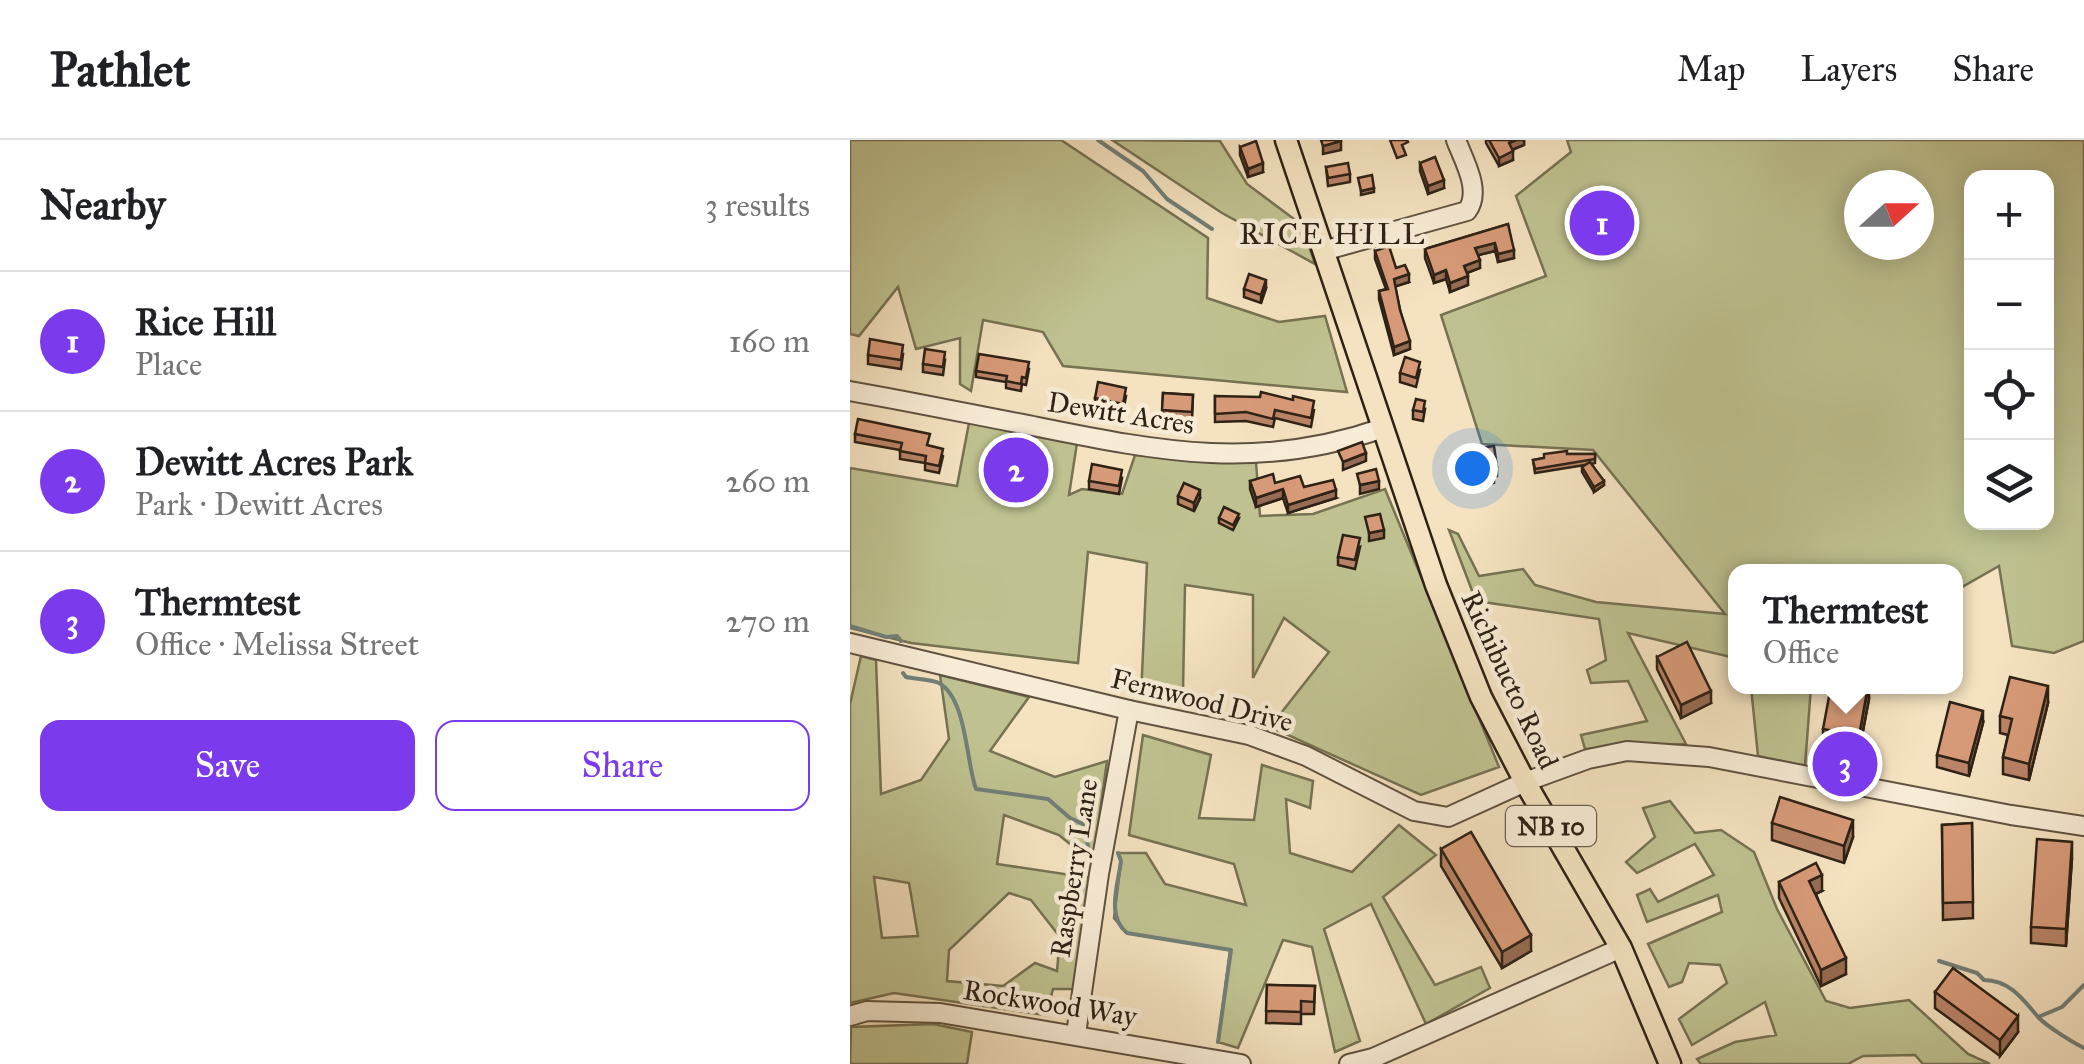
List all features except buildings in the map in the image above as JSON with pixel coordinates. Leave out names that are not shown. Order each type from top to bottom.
[{"type":"main road","name":"NB 10","points":[[1286,140],[1383,428]]},
{"type":"main road","name":"Richibucto Road","points":[[1383,428],[1436,586],[1481,696],[1525,782],[1621,948],[1670,1064]]},
{"type":"street","points":[[1324,251],[1459,216],[1473,204],[1472,184],[1456,140]]},
{"type":"street","name":"Dewitt Acres","points":[[850,391],[1154,449],[1212,455],[1296,452],[1342,443],[1383,428]]},
{"type":"street","name":"Fernwood Drive","points":[[850,643],[1249,735],[1281,745],[1414,811],[1448,817],[1588,758],[1627,751],[1710,757],[2084,826]]},
{"type":"street","name":"Raspberry Lane","points":[[1076,1034],[1129,710]]},
{"type":"street","points":[[1349,1064],[1372,1058],[1621,948]]},
{"type":"street","name":"Rockwood Way","points":[[850,1016],[867,1011],[940,1012],[1240,1064]]},
{"type":"green space","points":[[850,140],[1061,140],[1208,238],[1207,298],[1279,322],[1325,316],[1347,392],[1063,366],[1043,332],[983,320],[971,391],[960,384],[960,338],[916,349],[898,287],[859,336],[850,334]]},
{"type":"green space","points":[[1112,140],[1220,141],[1247,184],[1302,225],[1315,264],[1222,213]]},
{"type":"green space","points":[[1567,140],[2084,140],[2084,641],[2054,653],[2012,646],[1999,566],[1963,586],[1963,564],[1728,564],[1728,656],[1628,633],[1686,744],[1585,749],[1581,735],[1647,721],[1628,681],[1591,683],[1587,670],[1606,660],[1599,619],[1476,601],[1449,530],[1458,534],[1479,576],[1523,569],[1535,585],[1596,602],[1725,614],[1593,450],[1482,444],[1441,315],[1546,276],[1516,196],[1571,152]]},
{"type":"green space","points":[[969,423],[1077,443],[1069,495],[1082,489],[1122,494],[1135,455],[1256,462],[1260,516],[1313,514],[1385,489],[1499,767],[1421,795],[1270,727],[1329,652],[1284,618],[1253,678],[1253,595],[1185,585],[1183,692],[1141,697],[1147,563],[1088,552],[1078,663],[911,643],[850,628],[850,468],[957,486]]},
{"type":"green space","points":[[861,656],[876,660],[881,794],[921,780],[949,739],[940,675],[1029,697],[990,751],[1055,777],[1107,761],[1093,863],[1059,835],[1004,815],[997,864],[1091,878],[1077,989],[1053,989],[1046,1015],[894,993],[850,1003],[850,704]],"holes":[[[874,877],[909,883],[918,936],[882,938]],[[1009,893],[1031,900],[1060,937],[1057,971],[1035,963],[1003,986],[947,981],[949,950]]]},
{"type":"green space","points":[[1752,694],[1810,694],[1805,766],[1758,756]]},
{"type":"green space","points":[[1143,735],[1211,755],[1199,818],[1254,820],[1262,765],[1313,781],[1310,808],[1286,799],[1290,853],[1352,872],[1399,825],[1436,855],[1383,897],[1435,985],[1481,967],[1490,988],[1426,1024],[1371,904],[1324,929],[1360,1041],[1335,1052],[1312,947],[1283,940],[1238,1048],[1218,1042],[1230,950],[1127,933],[1114,918],[1121,861],[1118,853],[1146,853],[1165,884],[1246,905],[1234,864],[1129,835]]},
{"type":"green space","points":[[1670,801],[1695,833],[1721,830],[1754,852],[1777,909],[1826,1001],[1850,1008],[1909,1000],[1968,1054],[1990,1064],[1923,1064],[1915,1055],[1863,1056],[1848,1064],[1701,1064],[1697,1059],[1735,1042],[1776,1035],[1765,1002],[1692,1045],[1679,1019],[1727,983],[1720,965],[1689,963],[1682,982],[1669,987],[1648,944],[1722,912],[1718,895],[1647,922],[1637,895],[1650,889],[1658,902],[1714,875],[1695,844],[1637,873],[1626,862],[1655,837],[1643,808]]},
{"type":"green space","points":[[933,1024],[972,1032],[967,1064],[850,1064],[851,1027]]},
{"type":"waterway","points":[[1098,140],[1143,171],[1167,199],[1212,229]]},
{"type":"waterway","points":[[850,626],[886,637],[897,636],[901,641]]},
{"type":"waterway","points":[[903,673],[906,677],[939,683],[948,691],[960,716],[976,789],[1048,799],[1085,825],[1088,848]]},
{"type":"waterway","points":[[1118,853],[1121,861],[1115,909],[1127,933],[1231,950],[1218,1042]]},
{"type":"waterway","points":[[1939,961],[2008,987],[2038,1017],[2062,1007],[2084,985]]},
{"type":"waterway","points":[[2039,1018],[2084,1048]]},
{"type":"place","name":"Rice Hill","points":[[1602,223]]},
{"type":"place","name":"Dewitt Acres Park","points":[[1016,470]]},
{"type":"place","name":"Thermtest","points":[[1845,764]]},
{"type":"district","name":"RICE HILL","points":[[1333,234]]}]
